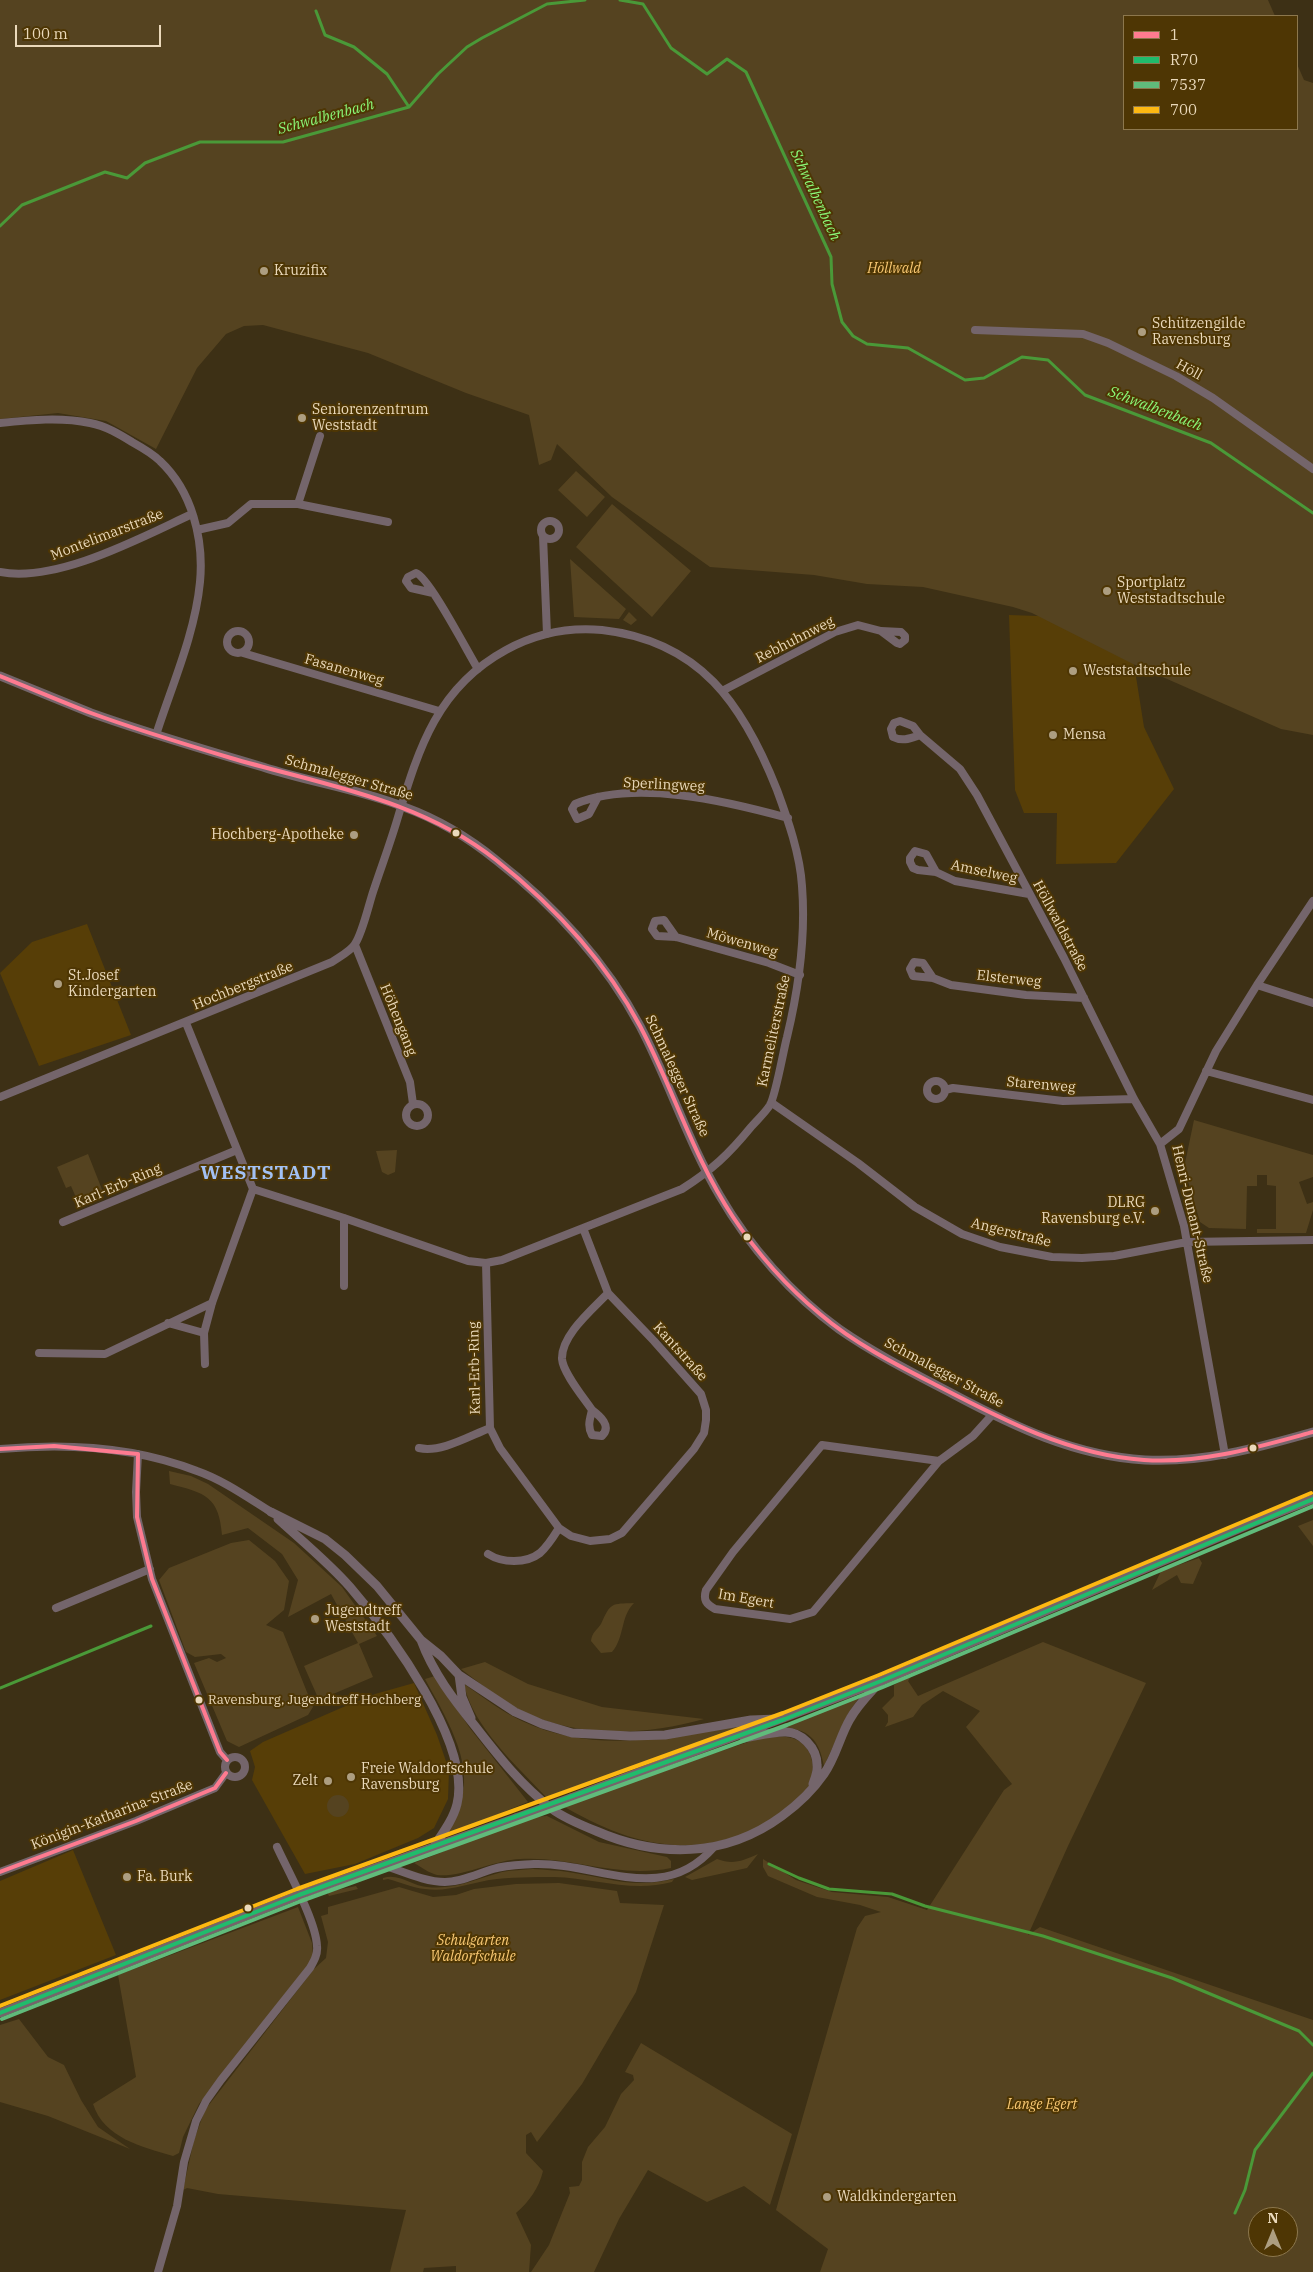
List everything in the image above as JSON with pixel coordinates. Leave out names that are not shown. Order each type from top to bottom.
[{"type":"street","name":"Höll","points":[[975,330],[1082,334],[1108,342],[1176,376],[1214,398],[1313,469]]},
{"type":"street","points":[[0,423],[30,420],[68,420],[91,423],[116,432],[161,462],[184,492],[197,530],[200,558],[196,607],[156,735]]},
{"type":"street","points":[[298,504],[320,436]]},
{"type":"street","points":[[197,530],[228,523],[251,504],[298,504],[388,522]]},
{"type":"street","name":"Montelimarstraße","points":[[0,572],[32,574],[58,569],[99,555],[192,514]]},
{"type":"street","points":[[543,536],[547,634]]},
{"type":"street","points":[[433,593],[478,669]]},
{"type":"street","name":"Rebhuhnweg","points":[[722,691],[835,632],[858,625],[881,631]]},
{"type":"street","name":"Karmeliterstraße","points":[[401,806],[426,735],[439,711],[452,693],[478,669],[512,647],[547,634],[599,630],[648,639],[679,654],[701,670],[722,691],[740,714],[756,741],[788,818],[802,884],[802,939],[797,996],[772,1103],[730,1153],[707,1173]]},
{"type":"street","name":"Fasanenweg","points":[[242,653],[439,711]]},
{"type":"street","name":"Schmalegger Straße","points":[[0,676],[91,713],[156,735],[401,806],[430,818],[495,858],[550,908],[596,959],[615,984],[639,1024],[707,1173],[721,1199],[746,1234],[786,1281],[822,1315],[870,1349],[992,1415],[1054,1441],[1115,1456],[1165,1461],[1225,1455],[1313,1432]]},
{"type":"street","name":"Höllwaldstraße","points":[[920,735],[960,769],[978,795],[1028,894],[1064,958],[1134,1099],[1160,1144]]},
{"type":"street","name":"Sperlingweg","points":[[598,797],[630,794],[689,796],[736,804],[788,818]]},
{"type":"street","points":[[355,945],[401,806]]},
{"type":"street","name":"Amselweg","points":[[936,872],[955,881],[1028,894]]},
{"type":"street","name":"Henri-Dunant-Straße","points":[[1225,1455],[1187,1242],[1160,1144],[1178,1129],[1216,1051],[1313,901]]},
{"type":"street","name":"Möwenweg","points":[[676,937],[769,963],[800,975]]},
{"type":"street","name":"Hochbergstraße","points":[[0,1097],[186,1023],[332,962],[355,945]]},
{"type":"street","name":"Höhengang","points":[[355,945],[410,1082],[413,1104]]},
{"type":"street","name":"Elsterweg","points":[[933,978],[950,985],[1016,994],[1084,998]]},
{"type":"street","points":[[1257,985],[1313,1003]]},
{"type":"street","points":[[186,1023],[253,1189],[212,1303],[204,1333],[205,1364]]},
{"type":"street","points":[[1206,1071],[1313,1100]]},
{"type":"street","name":"Starenweg","points":[[946,1090],[953,1088],[1063,1101],[1134,1099]]},
{"type":"street","name":"Angerstraße","points":[[772,1103],[858,1163],[915,1207],[962,1234],[1020,1251],[1060,1257],[1114,1256],[1187,1242],[1313,1240]]},
{"type":"street","name":"Karl-Erb-Ring","points":[[63,1222],[237,1150]]},
{"type":"street","points":[[253,1189],[468,1261],[486,1263],[502,1260],[682,1189],[707,1173]]},
{"type":"street","points":[[344,1218],[344,1286]]},
{"type":"street","name":"Kantstraße","points":[[490,1428],[500,1448],[560,1528],[571,1536],[590,1541],[610,1539],[622,1533],[694,1449],[704,1433],[706,1410],[701,1394],[608,1293],[582,1228]]},
{"type":"street","name":"Karl-Erb-Ring","points":[[419,1448],[428,1450],[441,1447],[490,1428],[486,1263]]},
{"type":"street","points":[[592,1410],[569,1375],[562,1360],[565,1346],[574,1329],[608,1293]]},
{"type":"street","points":[[39,1353],[105,1354],[212,1303]]},
{"type":"street","points":[[168,1323],[204,1333]]},
{"type":"street","name":"Im Egert","points":[[939,1461],[822,1445],[733,1552],[706,1590],[704,1597],[706,1602],[715,1609],[790,1619],[813,1612],[939,1461],[973,1436],[992,1415]]},
{"type":"street","points":[[0,1449],[54,1446],[138,1454],[203,1473],[271,1512],[324,1539],[345,1555],[377,1586],[421,1640],[459,1675],[515,1712],[572,1733],[622,1736],[665,1734],[751,1720],[785,1719]]},
{"type":"street","points":[[138,1454],[137,1517],[152,1579],[220,1752],[228,1760]]},
{"type":"street","points":[[0,2013],[299,1894],[433,1848],[785,1719],[881,1681],[1252,1523],[1313,1499]]},
{"type":"street","points":[[271,1512],[353,1591],[408,1664],[431,1702],[454,1755],[459,1788],[457,1804],[451,1819],[433,1848]]},
{"type":"street","points":[[488,1554],[503,1561],[522,1560],[535,1556],[560,1528]]},
{"type":"street","points":[[56,1608],[150,1570]]},
{"type":"street","points":[[421,1640],[426,1654],[451,1695],[501,1761],[520,1782],[553,1810],[583,1826],[610,1837],[643,1847],[676,1851],[714,1847],[740,1839],[767,1826],[789,1811],[824,1774],[849,1719],[863,1700],[881,1681]]},
{"type":"street","points":[[459,1675],[462,1697],[474,1725]]},
{"type":"street","points":[[727,1740],[786,1732],[797,1735],[805,1740],[816,1756],[817,1771],[812,1788]]},
{"type":"street","points":[[233,1757],[239,1758],[244,1762],[245,1768],[243,1773],[238,1777],[232,1777],[226,1773],[225,1766],[228,1760],[233,1757]]},
{"type":"street","name":"Königin-Katharina-Straße","points":[[0,1872],[215,1788],[226,1773]]},
{"type":"street","points":[[158,2272],[177,2206],[184,2162],[196,2120],[221,2080],[310,1968],[315,1959],[317,1951],[316,1938],[299,1894],[277,1847]]},
{"type":"street","points":[[383,1865],[424,1878],[445,1882],[456,1881],[495,1868],[536,1864],[559,1865],[625,1878],[652,1878],[663,1877],[688,1868],[703,1860],[714,1847]]},
{"type":"shaded area","name":"Weststadtschule","points":[[1009,615],[1066,617],[1130,639],[1144,727],[1174,789],[1116,863],[1056,864],[1057,813],[1024,813],[1015,790]]},
{"type":"shaded area","name":"St.Josef Kindergarten","points":[[87,924],[131,1035],[39,1066],[0,973],[32,942]]},
{"type":"shaded area","name":"Freie Waldorfschule Ravensburg","points":[[414,1683],[437,1735],[449,1770],[448,1799],[434,1828],[418,1838],[355,1864],[305,1874],[252,1780],[255,1767],[250,1751],[263,1742],[341,1708],[375,1694]]},
{"type":"shaded area","points":[[73,1850],[116,1955],[0,2000],[0,1881]]},
{"type":"green space","name":"Höllwald","points":[[0,0],[1268,0],[1275,15],[1123,15],[1123,130],[1298,130],[1298,66],[1304,80],[1313,83],[1313,735],[1281,729],[1133,664],[1032,613],[1013,607],[923,587],[867,584],[814,575],[710,567],[612,497],[557,444],[551,460],[539,465],[529,415],[466,393],[368,353],[263,325],[244,326],[226,334],[197,368],[156,449],[106,421],[58,413],[0,419]]},
{"type":"green space","points":[[576,471],[605,497],[587,517],[558,490]]},
{"type":"green space","points":[[612,504],[691,571],[652,617],[576,547]]},
{"type":"green space","points":[[570,559],[626,609],[619,619],[574,617]]},
{"type":"green space","points":[[629,612],[637,620],[631,625],[623,620]]},
{"type":"green space","points":[[1194,1120],[1313,1155],[1313,1177],[1299,1182],[1307,1204],[1313,1202],[1313,1210],[1306,1233],[1257,1233],[1257,1229],[1276,1229],[1276,1186],[1267,1185],[1267,1175],[1257,1175],[1257,1186],[1247,1186],[1246,1229],[1209,1228],[1200,1222],[1184,1168]]},
{"type":"green space","points":[[397,1150],[395,1172],[388,1175],[382,1172],[376,1151]]},
{"type":"green space","points":[[88,1154],[103,1192],[78,1202],[71,1186],[66,1188],[57,1167]]},
{"type":"green space","points":[[169,1471],[191,1476],[208,1484],[294,1543],[342,1587],[377,1636],[359,1644],[373,1677],[319,1700],[304,1666],[358,1643],[331,1594],[288,1617],[298,1580],[282,1554],[248,1528],[222,1535],[218,1512],[214,1505],[193,1490],[170,1484]]},
{"type":"green space","points":[[1313,1520],[1313,1546],[1298,1526]]},
{"type":"green space","points":[[249,1540],[275,1561],[289,1581],[284,1610],[266,1625],[283,1632],[313,1707],[308,1715],[239,1747],[227,1741],[194,1663],[209,1658],[217,1662],[226,1658],[221,1654],[195,1657],[186,1652],[159,1580],[169,1568],[231,1543]]},
{"type":"green space","points":[[1199,1558],[1202,1563],[1193,1584],[1181,1583],[1177,1575],[1152,1590],[1161,1571]]},
{"type":"green space","points":[[634,1603],[626,1614],[616,1646],[612,1652],[601,1653],[591,1641],[607,1612],[616,1604]]},
{"type":"green space","name":"Lange Egert","points":[[1043,1642],[1146,1683],[1068,1846],[1028,1935],[1040,1927],[1313,2020],[1313,2272],[820,2272],[828,2249],[776,2210],[857,1928],[865,1916],[881,1912],[860,1905],[817,1897],[768,1876],[763,1867],[763,1859],[796,1880],[832,1892],[888,1897],[927,1910],[1004,1790],[1012,1784],[966,1727],[980,1711],[943,1691],[922,1705],[913,1717],[885,1727],[888,1722],[888,1715],[882,1708],[894,1696],[894,1685],[912,1675],[908,1681],[918,1696]]},
{"type":"green space","points":[[485,1662],[528,1684],[602,1707],[704,1719],[637,1731],[614,1732],[568,1727],[546,1721],[516,1708],[461,1669]]},
{"type":"green space","points":[[435,1676],[469,1727],[528,1802],[444,1836],[461,1801],[464,1786],[464,1770],[455,1738],[425,1679]]},
{"type":"green space","points":[[464,1684],[500,1709],[522,1721],[550,1732],[579,1738],[607,1741],[636,1740],[694,1732],[751,1720],[753,1725],[546,1797],[486,1730],[476,1715]]},
{"type":"green space","points":[[861,1695],[849,1712],[824,1766],[816,1742],[811,1737],[799,1730],[781,1727]]},
{"type":"green space","points":[[770,1737],[792,1738],[806,1748],[812,1764],[811,1780],[803,1795],[792,1806],[765,1824],[736,1837],[705,1844],[673,1845],[656,1843],[607,1828],[561,1805],[754,1740]]},
{"type":"green space","points":[[334,1795],[342,1795],[349,1802],[349,1810],[342,1817],[334,1817],[327,1810],[327,1802]]},
{"type":"green space","points":[[547,1816],[599,1842],[667,1857],[671,1861],[671,1868],[632,1871],[559,1861],[520,1859],[500,1862],[467,1872],[437,1875],[414,1863],[516,1818]]},
{"type":"green space","points":[[758,1854],[747,1868],[692,1880],[685,1877],[717,1859],[728,1862],[738,1861]]},
{"type":"green space","points":[[533,1869],[564,1871],[633,1883],[659,1882],[674,1879],[672,1882],[657,1885],[628,1886],[569,1878],[513,1878],[489,1880],[450,1889],[433,1890],[388,1879],[383,1880],[383,1878],[395,1877],[421,1886],[437,1888],[465,1883],[502,1872]]},
{"type":"green space","name":"Schulgarten Waldorfschule","points":[[559,1883],[617,1891],[620,1903],[664,1905],[636,1992],[582,2084],[537,2142],[531,2132],[526,2135],[526,2153],[543,2171],[533,2194],[516,2213],[531,2245],[529,2272],[456,2272],[456,2266],[424,2268],[423,2272],[390,2272],[406,2210],[218,2194],[187,2188],[183,2190],[194,2140],[205,2110],[314,1969],[326,1958],[328,1942],[321,1916],[328,1914],[328,1907],[399,1887],[433,1897],[456,1895],[474,1889],[516,1884]]},
{"type":"green space","points":[[356,1886],[358,1889],[329,1896],[327,1892]]},
{"type":"green space","points":[[298,1907],[312,1943],[313,1956],[306,1970],[199,2104],[183,2137],[179,2153],[173,2156],[149,2149],[115,2133],[98,2116],[93,2104],[136,2077],[118,1975]]},
{"type":"green space","points":[[19,2019],[48,2057],[64,2065],[81,2100],[98,2127],[130,2149],[48,2116],[0,2102],[0,2025]]},
{"type":"green space","points":[[641,2043],[792,2134],[770,2205],[744,2186],[707,2202],[648,2170],[619,2219],[594,2272],[531,2272],[549,2245],[570,2193],[569,2187],[579,2186],[582,2180],[582,2162],[588,2147],[605,2127],[621,2094],[634,2080],[633,2075],[625,2072]]},
{"type":"waterway","name":"Schwalbenbach","points":[[0,226],[22,205],[105,172],[127,178],[145,163],[200,142],[283,142],[409,107],[438,74],[467,47],[547,4],[585,0]]},
{"type":"waterway","name":"Schwalbenbach","points":[[620,0],[643,4],[671,48],[707,74],[727,59],[746,72],[831,257],[832,284],[842,322],[853,336],[867,344],[908,348],[965,380],[984,378],[1022,357],[1048,360],[1085,395],[1211,443],[1313,513]]},
{"type":"waterway","points":[[316,11],[325,35],[354,47],[387,74],[409,107]]},
{"type":"waterway","points":[[0,1688],[151,1626]]},
{"type":"waterway","points":[[769,1864],[829,1889],[892,1894],[925,1906],[1043,1936],[1172,1978],[1299,2031],[1313,2045]]},
{"type":"waterway","points":[[1235,2213],[1245,2190],[1255,2150],[1313,2073]]},
{"type":"transit line","name":"1","points":[[0,676],[91,713],[143,731],[231,758],[369,796],[403,808],[435,822],[466,839],[496,860],[558,915],[611,979],[640,1026],[652,1050],[706,1171],[733,1217],[752,1243],[807,1303],[833,1325],[877,1353],[962,1399],[1012,1423],[1063,1443],[1117,1457],[1166,1461],[1208,1457],[1251,1449],[1313,1432]]},
{"type":"transit line","name":"1","points":[[0,1449],[54,1446],[138,1454]]},
{"type":"transit line","name":"1","points":[[138,1454],[137,1517],[152,1579],[220,1752],[227,1760]]},
{"type":"transit line","name":"700","points":[[0,2006],[297,1889],[783,1713],[879,1675],[1311,1493]]},
{"type":"transit line","name":"R70","points":[[0,2013],[299,1895],[785,1719],[881,1681],[1313,1499]]},
{"type":"transit line","name":"7537","points":[[2,2019],[301,1901],[787,1725],[883,1687],[1313,1506]]},
{"type":"transit line","name":"1","points":[[0,1872],[136,1821],[215,1788],[226,1773]]},
{"type":"place","name":"Kruzifix","points":[[264,271]]},
{"type":"place","name":"Schützengilde Ravensburg","points":[[1142,332]]},
{"type":"place","name":"Seniorenzentrum Weststadt","points":[[302,418]]},
{"type":"place","name":"Sportplatz Weststadtschule","points":[[1107,591]]},
{"type":"place","name":"Weststadtschule","points":[[1073,671]]},
{"type":"place","name":"Mensa","points":[[1053,735]]},
{"type":"place","name":"Hochberg-Apotheke","points":[[354,835]]},
{"type":"place","name":"St.Josef Kindergarten","points":[[58,984]]},
{"type":"place","name":"DLRG Ravensburg e.V.","points":[[1155,1211]]},
{"type":"place","name":"Jugendtreff Weststadt","points":[[315,1619]]},
{"type":"place","name":"Ravensburg, Jugendtreff Hochberg","points":[[199,1700]]},
{"type":"place","name":"Freie Waldorfschule Ravensburg","points":[[351,1777]]},
{"type":"place","name":"Zelt","points":[[328,1781]]},
{"type":"place","name":"Fa. Burk","points":[[127,1877]]},
{"type":"place","name":"Waldkindergarten","points":[[827,2197]]},
{"type":"district","name":"WESTSTADT","points":[[266,1174]]}]
